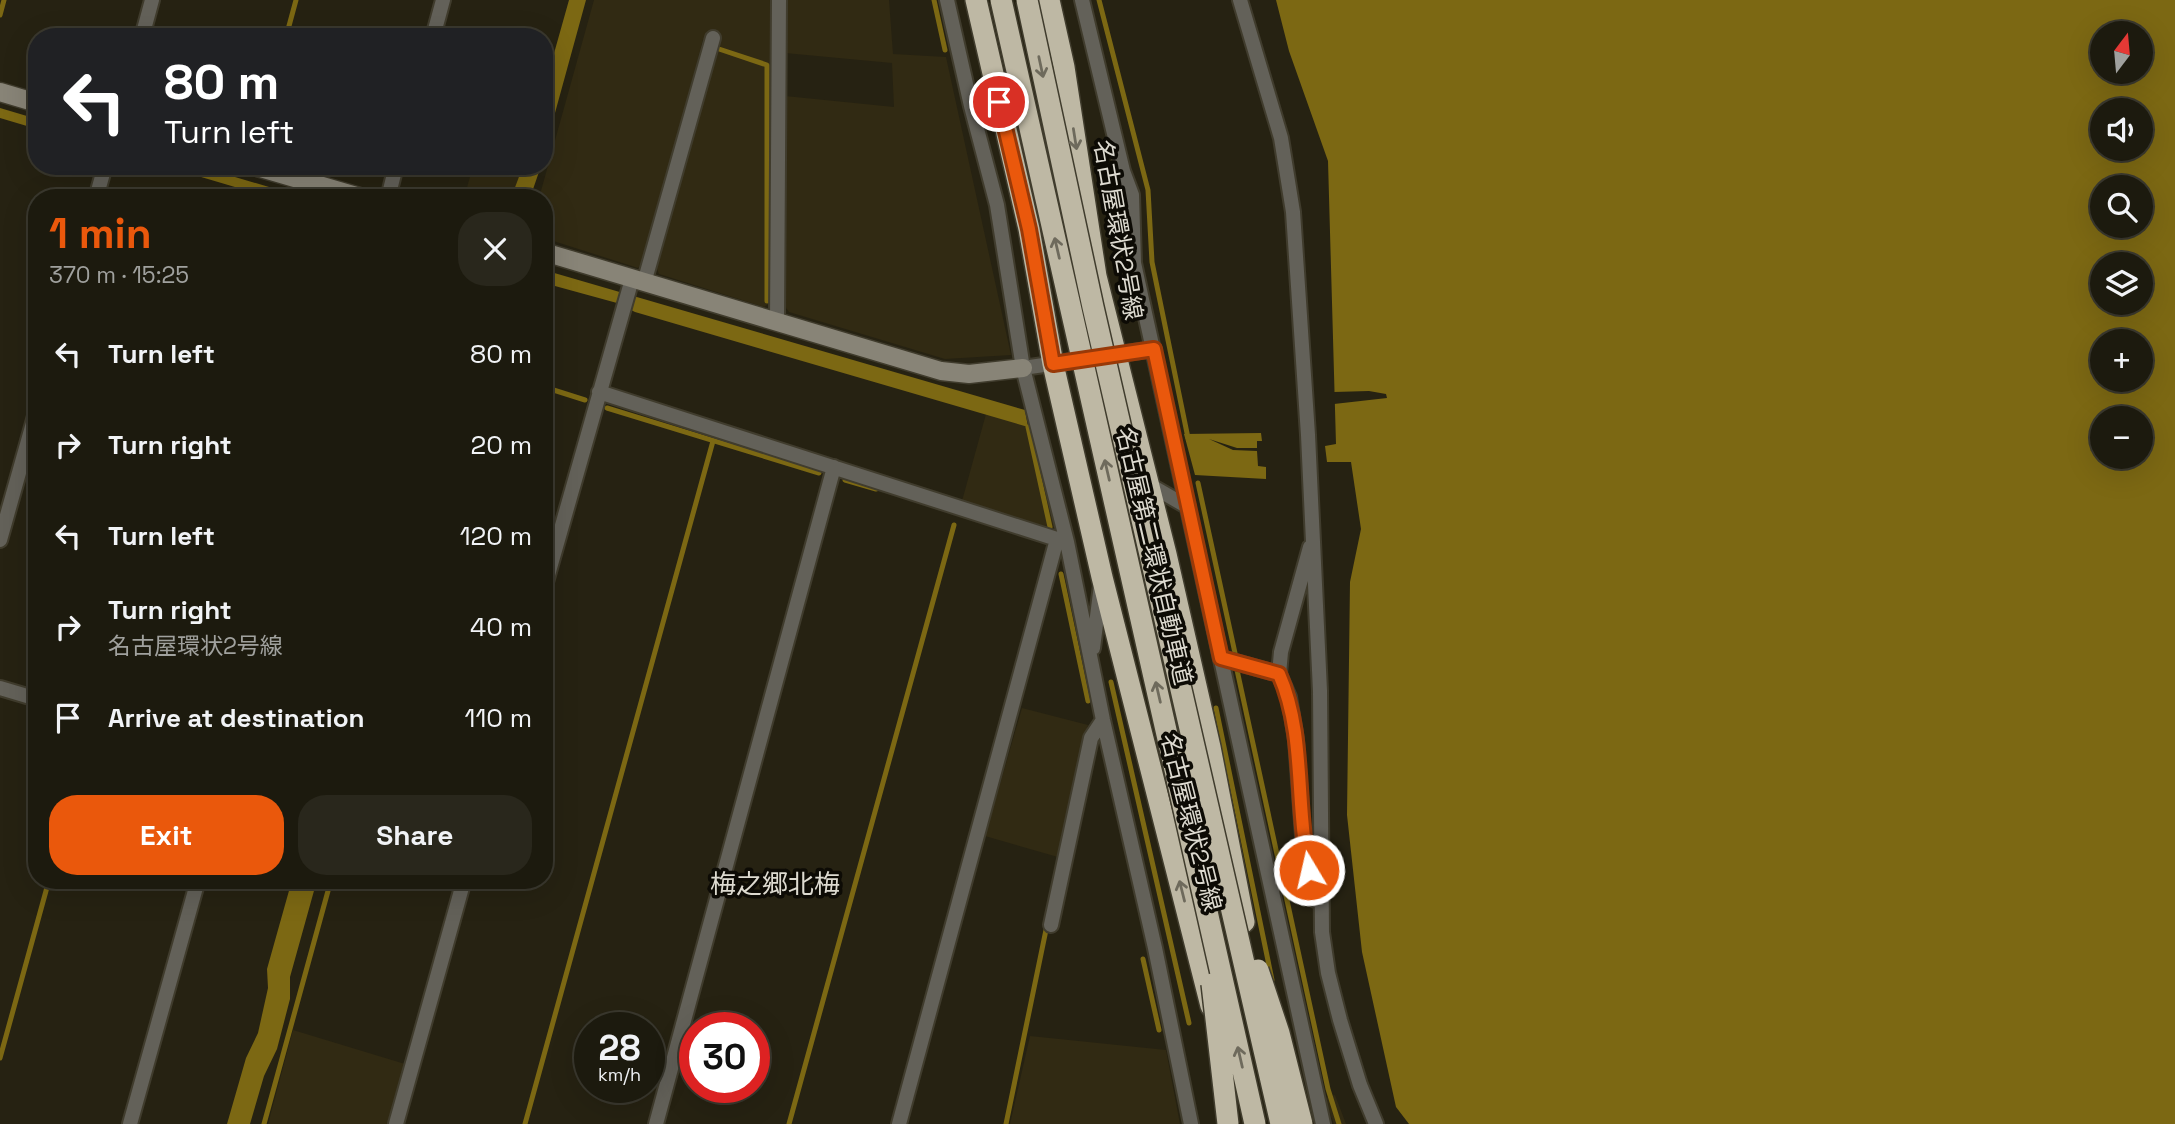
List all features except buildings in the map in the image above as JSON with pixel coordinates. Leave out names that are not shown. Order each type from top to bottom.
[{"type":"highway","name":"名古屋環状2号線","points":[[976,0],[1029,229],[1053,364],[1102,577],[1239,1124]]},
{"type":"highway","name":"名古屋第二環状自動車道","points":[[1001,0],[1255,1124]]},
{"type":"highway","name":"名古屋第二環状自動車道","points":[[1027,0],[1096,320],[1281,1124]]},
{"type":"highway","name":"名古屋環状2号線","points":[[1049,0],[1064,66],[1096,276],[1210,747],[1256,980],[1288,1124]]},
{"type":"highway","points":[[1220,856],[1279,1032],[1302,1124]]},
{"type":"highway","points":[[1199,875],[1228,1124]]},
{"type":"street","points":[[144,28],[152,0]]},
{"type":"street","points":[[435,28],[443,0]]},
{"type":"street","points":[[777,321],[779,0]]},
{"type":"street","points":[[947,0],[997,205],[1023,369],[1155,948],[1191,1124]]},
{"type":"street","points":[[1082,0],[1123,170],[1132,195],[1134,263],[1323,1124]]},
{"type":"street","points":[[1240,0],[1281,138],[1293,212],[1314,536],[1320,691],[1322,932]]},
{"type":"street","points":[[553,557],[622,311],[635,283],[713,37]]},
{"type":"street","points":[[0,92],[28,100]]},
{"type":"street","points":[[285,175],[332,189]]},
{"type":"street","points":[[997,205],[1029,229]]},
{"type":"street","points":[[553,256],[635,283],[777,321],[940,371],[969,374],[1023,369],[1154,349]]},
{"type":"street","points":[[599,392],[1062,541]]},
{"type":"street","points":[[0,540],[28,442]]},
{"type":"street","points":[[656,1124],[834,467]]},
{"type":"street","points":[[1148,484],[1188,507]]},
{"type":"street","points":[[1314,536],[1281,652],[1279,674],[1289,697],[1296,740],[1304,850],[1328,973],[1360,1085],[1376,1124]]},
{"type":"street","points":[[900,1124],[1062,541]]},
{"type":"street","points":[[1094,676],[1093,640],[1102,577]]},
{"type":"street","points":[[1221,658],[1279,674]]},
{"type":"street","points":[[0,688],[28,696]]},
{"type":"street","points":[[1051,925],[1091,738],[1103,720]]},
{"type":"street","points":[[130,1124],[195,889]]},
{"type":"street","points":[[396,1124],[461,889]]},
{"type":"shaded area","points":[[569,0],[586,0],[553,120],[553,57]]},
{"type":"shaded area","points":[[594,0],[773,0],[770,303],[764,307],[659,274],[655,264],[717,43],[703,39],[645,261],[638,268],[553,241],[553,189],[542,189],[545,175],[553,175],[553,148]]},
{"type":"shaded area","points":[[786,0],[889,0],[893,54],[946,57],[1011,355],[945,359],[789,312],[784,305],[785,96],[894,107],[892,63],[785,53]]},
{"type":"shaded area","points":[[1276,0],[2175,0],[2175,1124],[1409,1124],[1396,1107],[1362,952],[1347,815],[1350,582],[1361,529],[1351,462],[1327,462],[1325,446],[1336,444],[1328,161],[1289,51]]},
{"type":"shaded area","points":[[0,108],[28,116],[28,126],[0,118]]},
{"type":"shaded area","points":[[194,175],[228,175],[276,189],[242,189]]},
{"type":"shaded area","points":[[470,175],[519,177],[514,189],[467,189]]},
{"type":"shaded area","points":[[520,175],[538,175],[533,189],[514,189]]},
{"type":"shaded area","points":[[553,273],[1025,410],[1028,427],[635,312],[617,303],[553,285]]},
{"type":"shaded area","points":[[986,414],[1034,428],[1055,524],[1053,530],[962,501]]},
{"type":"shaded area","points":[[1261,433],[1262,441],[1257,441],[1257,448],[1237,448],[1209,439],[1233,450],[1257,451],[1258,466],[1266,467],[1266,479],[1195,475],[1184,434]]},
{"type":"shaded area","points":[[1022,708],[1088,725],[1058,857],[985,836]]},
{"type":"shaded area","points":[[289,889],[314,889],[290,977],[290,999],[277,1049],[264,1076],[250,1124],[227,1124],[246,1058],[258,1033],[268,988],[267,969]]},
{"type":"shaded area","points":[[293,1030],[405,1064],[388,1124],[268,1124]]},
{"type":"shaded area","points":[[1030,1036],[1166,1050],[1180,1124],[1010,1124]]},
{"type":"shaded area","points":[[1335,1095],[1346,1124],[1334,1124],[1324,1098]]},
{"type":"pier","points":[[1369,391],[1386,394],[1387,398],[1334,404],[1334,392]]},
{"type":"waterway","points":[[0,15],[4,0]]},
{"type":"waterway","points":[[288,28],[296,0]]},
{"type":"waterway","points":[[934,0],[945,50]]},
{"type":"waterway","points":[[1099,0],[1148,190],[1152,262],[1188,438]]},
{"type":"waterway","points":[[719,49],[767,65],[767,301]]},
{"type":"waterway","points":[[553,390],[585,400]]},
{"type":"waterway","points":[[607,408],[819,473]]},
{"type":"waterway","points":[[1028,427],[1050,527]]},
{"type":"waterway","points":[[525,1124],[713,441]]},
{"type":"waterway","points":[[845,480],[876,489]]},
{"type":"waterway","points":[[1198,483],[1235,653]]},
{"type":"waterway","points":[[789,1124],[954,525]]},
{"type":"waterway","points":[[1061,574],[1088,701]]},
{"type":"waterway","points":[[1237,670],[1328,1089],[1339,1124]]},
{"type":"waterway","points":[[1111,682],[1189,1023]]},
{"type":"waterway","points":[[1216,708],[1272,980]]},
{"type":"waterway","points":[[0,1058],[47,889]]},
{"type":"waterway","points":[[264,1124],[329,889]]},
{"type":"waterway","points":[[1006,1124],[1047,925]]},
{"type":"waterway","points":[[1143,959],[1159,1030]]},
{"type":"district","name":"梅之郷北梅","points":[[775,884]]},
{"type":"route","points":[[999,102],[1029,229],[1053,364],[1154,349],[1221,658],[1279,674],[1289,697],[1296,740],[1304,850],[1309,870]]}]
